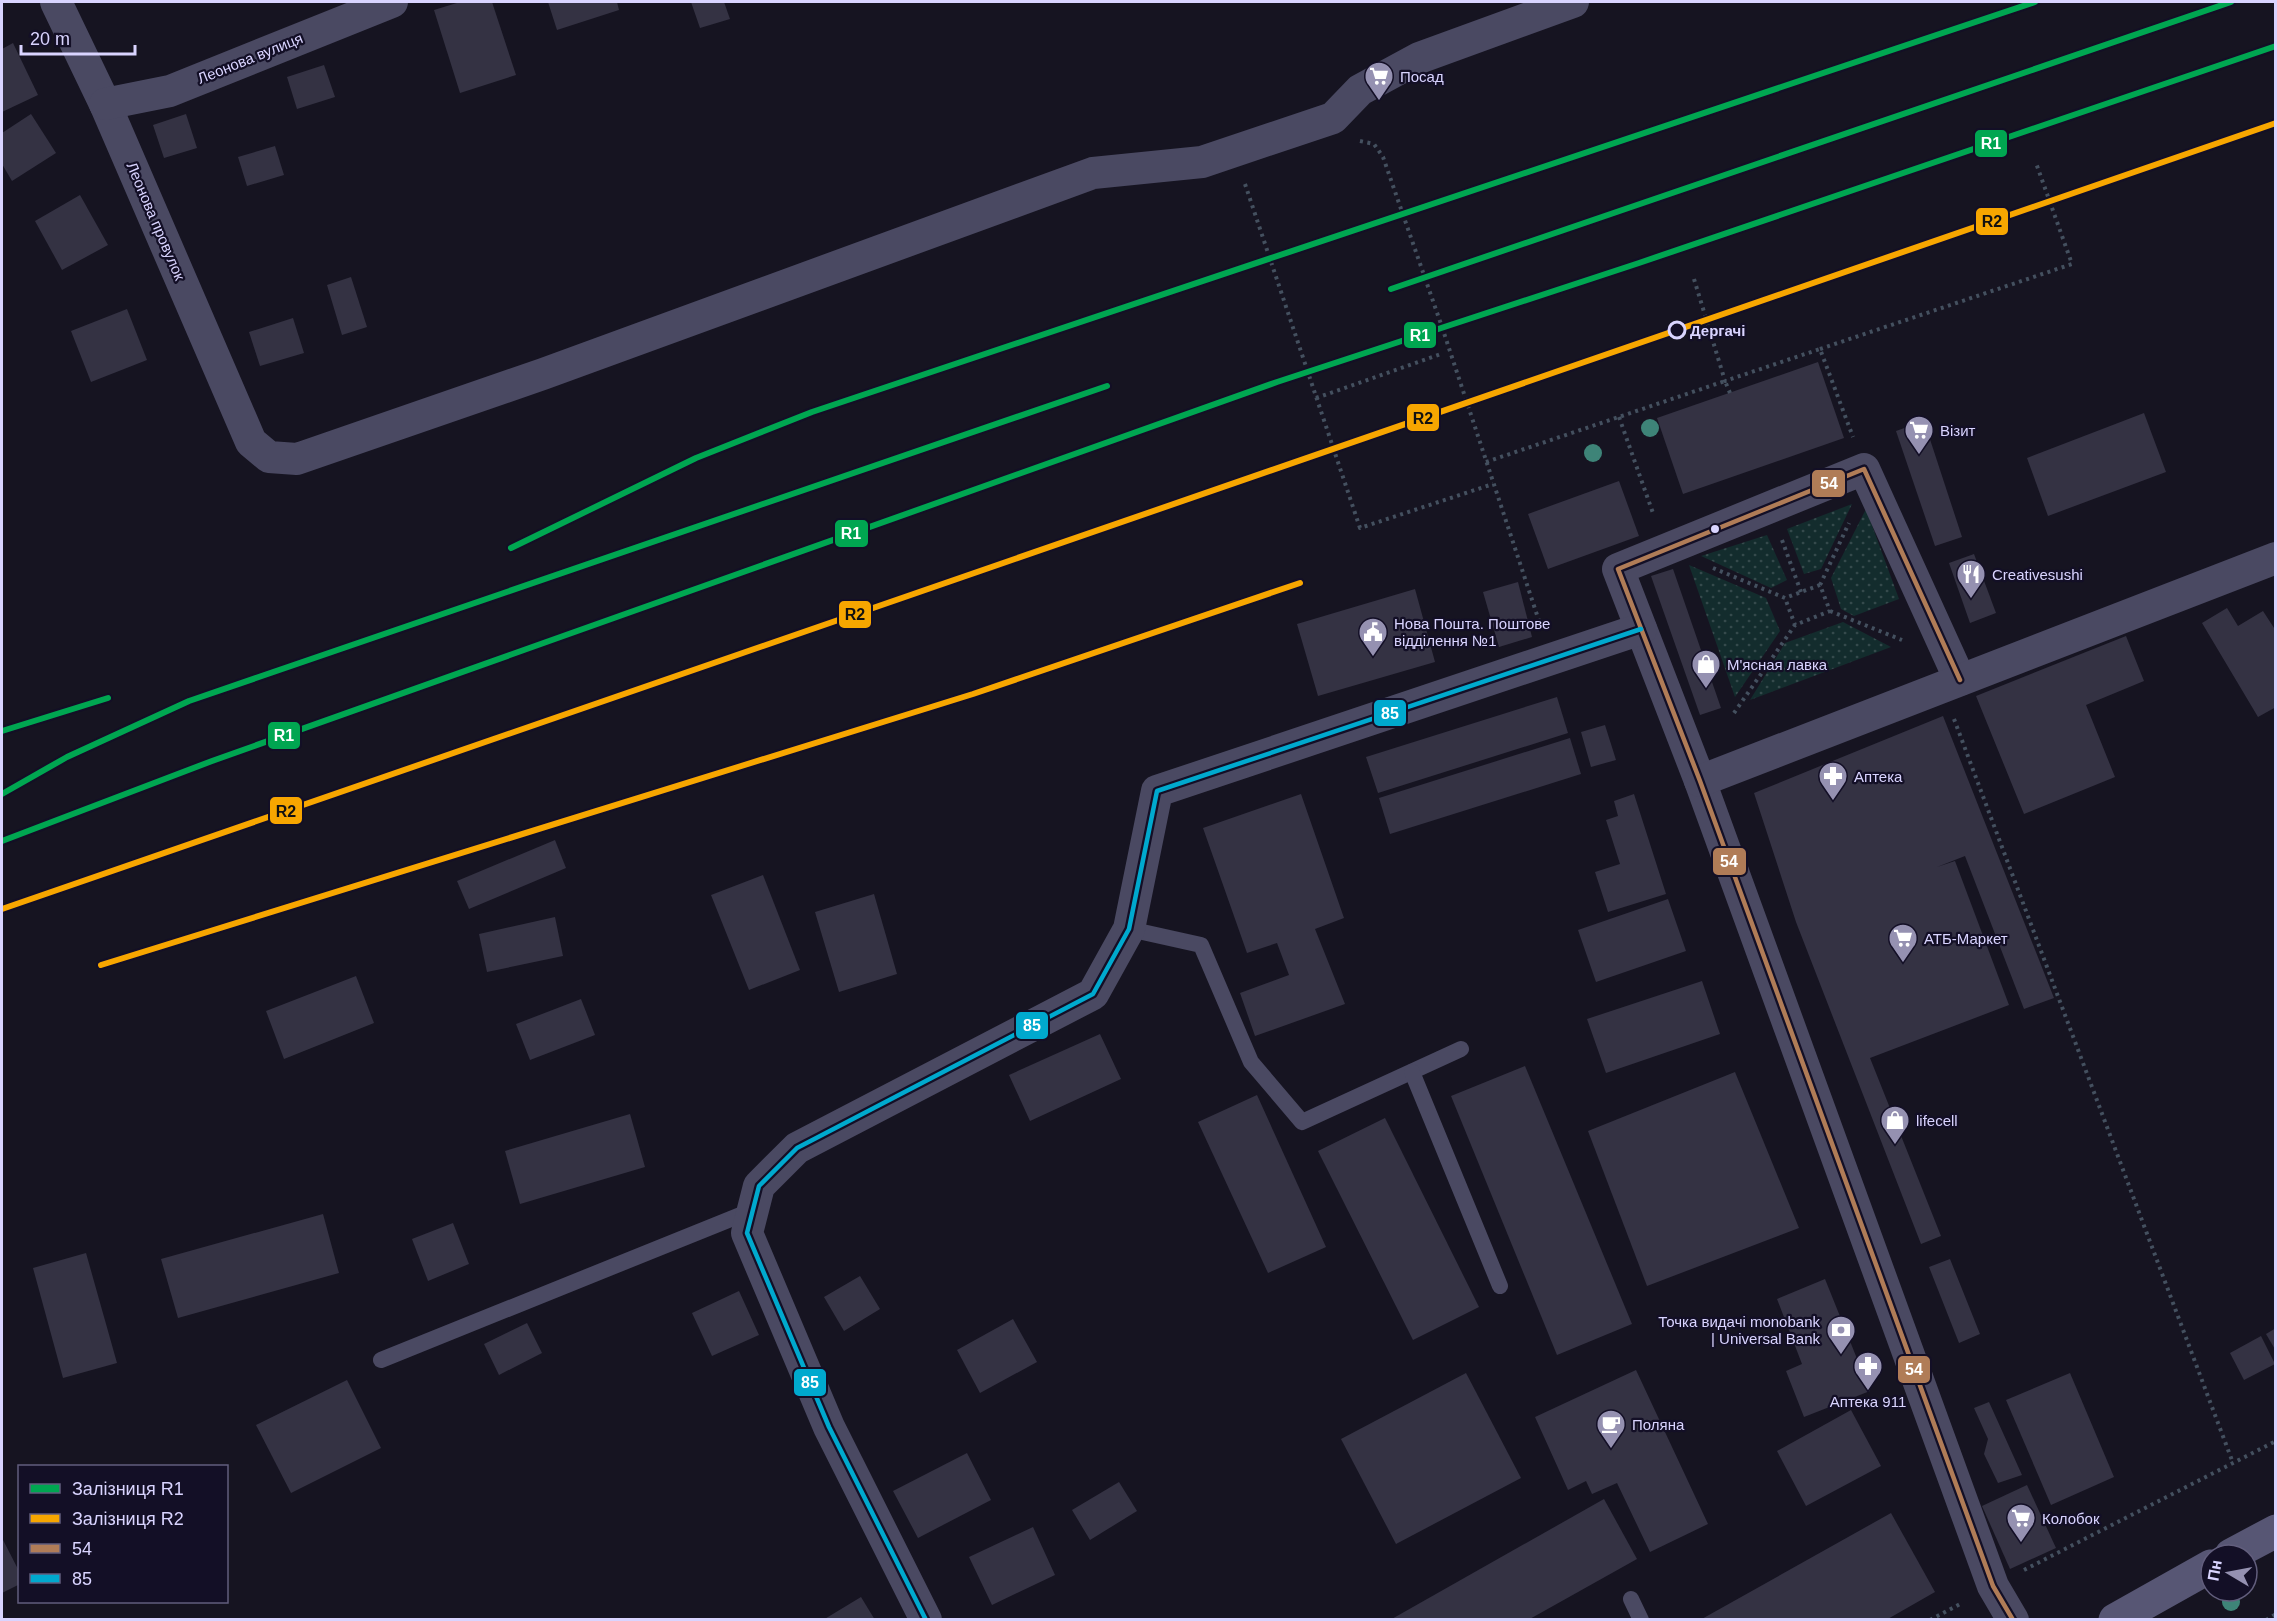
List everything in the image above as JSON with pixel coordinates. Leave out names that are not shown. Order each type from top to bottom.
[{"type":"main road","points":[[2254,1543],[2276,1531]]},
{"type":"main road","points":[[2115,1620],[2199,1573]]},
{"type":"street","name":"Леонова провулок","points":[[56,2],[105,104],[251,442],[269,457],[297,459],[543,374],[1092,172],[1202,162],[1333,118]]},
{"type":"street","name":"Леонова вулиця","points":[[105,104],[170,91],[392,2]]},
{"type":"street","points":[[1333,118],[1360,90],[1419,58],[1573,2]]},
{"type":"street","points":[[1951,675],[1867,474],[1618,568],[1700,781],[1993,1587],[2013,1620]]},
{"type":"street","points":[[1700,781],[1951,675],[2276,558]]},
{"type":"street","points":[[926,1620],[830,1427],[747,1233],[759,1186],[797,1148],[1093,993],[1129,929],[1157,791],[1641,629]]},
{"type":"lane","points":[[1129,929],[1201,945],[1251,1062],[1302,1122],[1461,1049]]},
{"type":"lane","points":[[1412,1072],[1500,1286]]},
{"type":"lane","points":[[381,1360],[753,1210]]},
{"type":"lane","points":[[1631,1599],[1641,1620]]},
{"type":"path","points":[[1333,118],[1346,137],[1374,144],[1383,158],[1551,660]]},
{"type":"path","points":[[1486,462],[2072,264],[2036,163]]},
{"type":"path","points":[[1243,180],[1360,528],[1493,484]]},
{"type":"path","points":[[1694,279],[1730,393]]},
{"type":"path","points":[[1820,349],[1867,474],[1820,585],[1830,611],[1951,675],[2233,1463]]},
{"type":"path","points":[[1316,398],[1441,354]]},
{"type":"path","points":[[1619,417],[1666,549],[1785,598],[1820,585]]},
{"type":"path","points":[[1785,598],[1795,625]]},
{"type":"path","points":[[1734,713],[1795,625],[1830,611]]},
{"type":"path","points":[[1930,1620],[2276,1441]]},
{"type":"path","points":[[2266,1620],[2276,1614]]},
{"type":"green space","points":[[1852,504],[1821,569],[1804,574],[1787,529]]},
{"type":"green space","points":[[1866,509],[1899,599],[1854,616],[1841,609],[1831,578]]},
{"type":"green space","points":[[1767,535],[1787,580],[1771,588],[1701,556]]},
{"type":"green space","points":[[1689,565],[1766,598],[1780,631],[1735,697]]},
{"type":"green space","points":[[1843,622],[1891,647],[1750,700],[1785,643]]},
{"type":"building","points":[[460,2],[492,2],[516,75],[460,93],[434,10]]},
{"type":"building","points":[[548,2],[617,2],[619,10],[557,30]]},
{"type":"building","points":[[691,2],[724,2],[730,19],[700,28]]},
{"type":"building","points":[[13,43],[38,95],[2,112],[2,49]]},
{"type":"building","points":[[324,65],[335,97],[297,109],[287,77]]},
{"type":"building","points":[[31,114],[56,153],[12,181],[2,164],[2,133]]},
{"type":"building","points":[[186,114],[197,148],[164,158],[153,125]]},
{"type":"building","points":[[275,146],[284,175],[247,186],[238,157]]},
{"type":"building","points":[[80,195],[108,245],[62,270],[35,221]]},
{"type":"building","points":[[351,277],[367,327],[342,335],[327,285]]},
{"type":"building","points":[[127,309],[147,360],[91,382],[71,331]]},
{"type":"building","points":[[293,318],[304,353],[260,366],[249,332]]},
{"type":"building","points":[[1818,362],[1844,438],[1683,494],[1657,418]]},
{"type":"building","points":[[2144,413],[2166,472],[2048,516],[2027,458]]},
{"type":"building","points":[[1924,421],[1962,537],[1935,546],[1896,431]]},
{"type":"building","points":[[1619,481],[1639,536],[1548,569],[1528,514]]},
{"type":"building","points":[[1974,554],[1996,613],[1970,623],[1949,563]]},
{"type":"building","points":[[1673,569],[1721,708],[1700,715],[1651,576]]},
{"type":"building","points":[[1518,582],[1532,637],[1499,647],[1483,592]]},
{"type":"building","points":[[1415,589],[1435,662],[1318,696],[1297,624]]},
{"type":"building","points":[[2227,608],[2238,626],[2263,611],[2276,631],[2276,707],[2258,717],[2202,623]]},
{"type":"building","points":[[2126,636],[2144,681],[2086,705],[2115,777],[2024,814],[1976,696]]},
{"type":"building","points":[[1557,697],[1568,733],[1378,793],[1366,757]]},
{"type":"building","points":[[1943,716],[2054,998],[2024,1009],[1965,856],[1937,867],[1955,861],[2009,1005],[1870,1058],[1941,1236],[1921,1244],[1796,922],[1754,793]]},
{"type":"building","points":[[1605,725],[1616,760],[1591,767],[1581,732]]},
{"type":"building","points":[[1570,738],[1581,774],[1390,834],[1379,798]]},
{"type":"building","points":[[1301,794],[1344,918],[1315,929],[1345,1004],[1255,1036],[1240,993],[1289,975],[1277,943],[1247,953],[1203,828]]},
{"type":"building","points":[[1634,794],[1666,894],[1608,912],[1595,872],[1620,864],[1606,820],[1618,816],[1614,801]]},
{"type":"building","points":[[555,840],[566,868],[469,909],[457,881]]},
{"type":"building","points":[[763,875],[800,970],[749,990],[711,895]]},
{"type":"building","points":[[874,894],[897,974],[839,992],[815,912]]},
{"type":"building","points":[[1668,899],[1686,951],[1596,982],[1578,930]]},
{"type":"building","points":[[555,917],[563,956],[487,972],[479,934]]},
{"type":"building","points":[[356,976],[374,1023],[284,1059],[266,1011]]},
{"type":"building","points":[[1702,981],[1720,1034],[1606,1073],[1587,1019]]},
{"type":"building","points":[[581,999],[595,1035],[530,1060],[516,1024]]},
{"type":"building","points":[[1100,1034],[1121,1079],[1030,1121],[1009,1075]]},
{"type":"building","points":[[1525,1066],[1632,1324],[1557,1355],[1451,1096]]},
{"type":"building","points":[[1735,1072],[1799,1228],[1647,1286],[1588,1131]]},
{"type":"building","points":[[1257,1095],[1326,1247],[1268,1273],[1198,1122]]},
{"type":"building","points":[[630,1114],[645,1167],[520,1204],[505,1151]]},
{"type":"building","points":[[1385,1118],[1479,1307],[1413,1340],[1318,1151]]},
{"type":"building","points":[[323,1214],[339,1273],[178,1318],[161,1259]]},
{"type":"building","points":[[453,1223],[469,1264],[428,1281],[412,1239]]},
{"type":"building","points":[[86,1253],[117,1363],[63,1378],[33,1268]]},
{"type":"building","points":[[1950,1259],[1980,1334],[1959,1343],[1929,1267]]},
{"type":"building","points":[[860,1276],[880,1309],[844,1331],[824,1297]]},
{"type":"building","points":[[1825,1279],[1870,1391],[1804,1417],[1786,1371],[1802,1364],[1777,1299]]},
{"type":"building","points":[[739,1291],[759,1335],[712,1356],[692,1313]]},
{"type":"building","points":[[1013,1319],[1037,1362],[980,1393],[957,1350]]},
{"type":"building","points":[[527,1323],[542,1353],[499,1375],[484,1344]]},
{"type":"building","points":[[2276,1328],[2276,1351],[2266,1334]]},
{"type":"building","points":[[2261,1336],[2275,1364],[2244,1380],[2230,1353]]},
{"type":"building","name":"Поляна","points":[[1636,1370],[1708,1524],[1650,1552],[1617,1483],[1592,1494],[1586,1481],[1568,1490],[1535,1417]]},
{"type":"building","points":[[1466,1373],[1521,1478],[1396,1544],[1341,1439]]},
{"type":"building","points":[[2070,1373],[2114,1477],[2051,1505],[2006,1400]]},
{"type":"building","points":[[347,1380],[381,1448],[291,1493],[256,1425]]},
{"type":"building","points":[[1989,1402],[2022,1475],[1998,1483],[1984,1454],[1988,1439],[1974,1408]]},
{"type":"building","points":[[1851,1410],[1881,1466],[1806,1506],[1777,1451]]},
{"type":"building","points":[[967,1453],[991,1500],[918,1538],[893,1491]]},
{"type":"building","points":[[1119,1482],[1137,1511],[1090,1540],[1072,1510]]},
{"type":"building","points":[[2027,1485],[2056,1548],[2010,1569],[1982,1506]]},
{"type":"building","points":[[1604,1499],[1637,1559],[1528,1620],[1390,1620]]},
{"type":"building","points":[[1891,1513],[1935,1592],[1886,1620],[1700,1620]]},
{"type":"building","points":[[1033,1527],[1055,1575],[992,1605],[969,1557]]},
{"type":"building","points":[[2,1538],[18,1569],[18,1585],[2,1593]]},
{"type":"building","points":[[861,1597],[875,1620],[823,1620]]},
{"type":"rail line","name":"R1","points":[[511,548],[696,458],[812,412],[2035,2]]},
{"type":"rail line","name":"R1","points":[[1391,289],[2231,2]]},
{"type":"rail line","name":"R1","points":[[2,841],[212,761],[1277,382],[1639,263],[2276,46]]},
{"type":"rail line","name":"R2","points":[[2,909],[2276,123]]},
{"type":"rail line","name":"R1","points":[[2,794],[67,757],[189,701],[1107,386]]},
{"type":"rail line","name":"R2","points":[[101,965],[973,694],[1300,583]]},
{"type":"rail line","name":"R1","points":[[2,731],[108,698]]},
{"type":"transit line","name":"54","points":[[1960,680],[1864,469],[1618,569],[1700,781],[1993,1586],[2013,1620]]},
{"type":"transit line","name":"85","points":[[926,1620],[829,1427],[747,1233],[759,1186],[797,1148],[1093,994],[1129,929],[1157,791],[1641,629]]},
{"type":"place","name":"Посад","points":[[1379,102]]},
{"type":"place","name":"Дергачі","points":[[1677,330]]},
{"type":"place","name":"Візит","points":[[1919,456]]},
{"type":"place","name":"Creativesushi","points":[[1971,600]]},
{"type":"place","name":"Нова Пошта. Поштове відділення №1","points":[[1373,658]]},
{"type":"place","name":"М'ясная лавка","points":[[1706,690]]},
{"type":"place","name":"Аптека","points":[[1833,802]]},
{"type":"place","name":"АТБ-Маркет","points":[[1903,964]]},
{"type":"place","name":"lifecell","points":[[1895,1146]]},
{"type":"place","name":"Точка видачі monobank | Universal Bank","points":[[1841,1356]]},
{"type":"place","name":"Аптека 911","points":[[1868,1392]]},
{"type":"place","name":"Поляна","points":[[1611,1450]]},
{"type":"place","name":"Колобок","points":[[2021,1544]]}]
